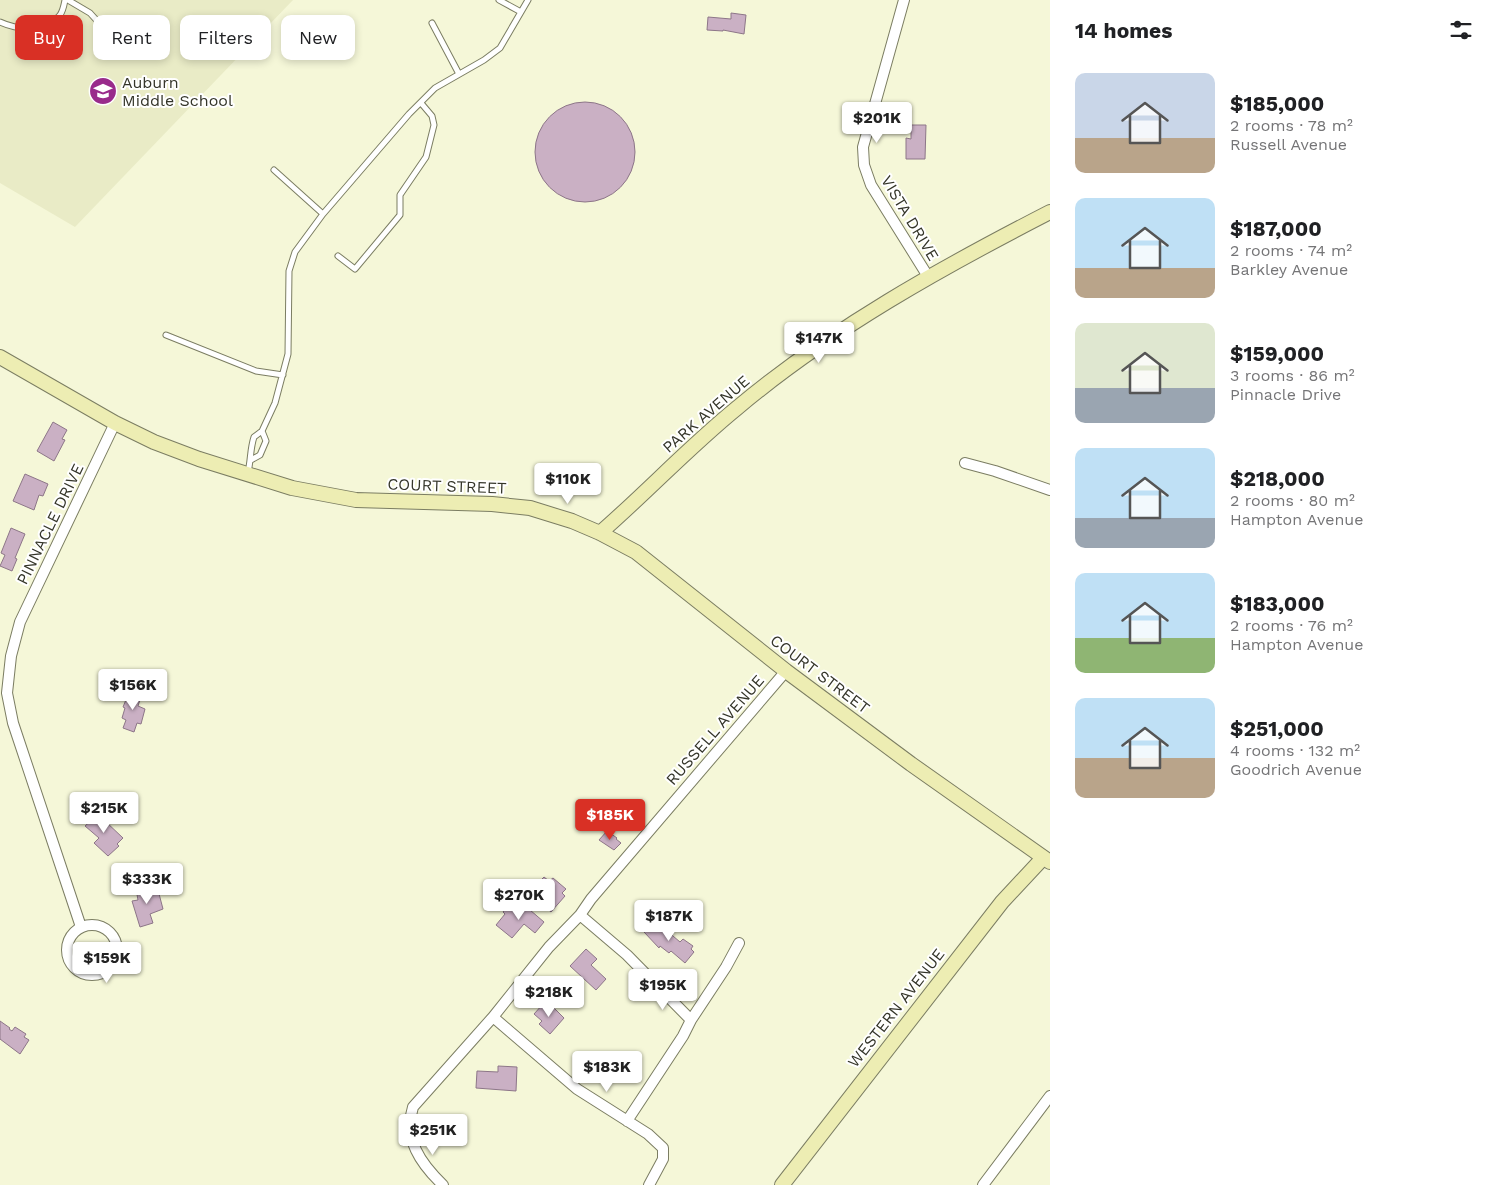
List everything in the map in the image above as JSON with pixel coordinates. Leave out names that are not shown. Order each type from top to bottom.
[{"type":"main road","name":"PARK AVENUE","points":[[600,533],[736,408],[777,377],[860,320],[929,278],[1050,212]]},
{"type":"main road","name":"COURT STREET","points":[[0,358],[116,423],[176,451],[292,488],[356,500],[492,504],[530,508],[572,521],[600,533],[636,552],[786,671],[1046,860]]},
{"type":"main road","name":"WESTERN AVENUE","points":[[782,1185],[1002,902],[1046,860]]},
{"type":"street","name":"VISTA DRIVE","points":[[904,0],[863,147],[864,165],[871,185],[929,278]]},
{"type":"street","name":"PINNACLE DRIVE","points":[[81,927],[13,722],[7,693],[11,656],[20,622],[116,423]]},
{"type":"street","points":[[965,463],[1050,490]]},
{"type":"street","name":"RUSSELL AVENUE","points":[[443,1185],[424,1165],[417,1154],[410,1124],[413,1107],[493,1017],[549,947],[580,915],[786,671]]},
{"type":"street","points":[[580,915],[627,955],[691,1020]]},
{"type":"street","points":[[92,925],[102,927],[110,933],[116,942],[117,953],[114,963],[107,971],[97,975],[87,975],[77,971],[70,963],[66,953],[68,942],[73,933],[81,927],[92,925]]},
{"type":"street","points":[[627,1121],[683,1036],[739,943]]},
{"type":"street","points":[[493,1017],[578,1089],[648,1134],[663,1148],[663,1159],[650,1185]]},
{"type":"street","points":[[984,1185],[1050,1096]]},
{"type":"lane","points":[[0,22],[28,29],[47,26],[60,15],[67,0],[93,16]]},
{"type":"lane","points":[[499,0],[521,12]]},
{"type":"lane","points":[[248,474],[251,460],[250,448],[254,437],[262,431],[275,403],[288,354],[289,271],[295,252],[323,214],[435,88],[484,60],[500,48],[528,0]]},
{"type":"lane","points":[[432,22],[459,74]]},
{"type":"lane","points":[[338,256],[355,269],[400,215],[400,195],[426,157],[434,125],[432,116],[421,102]]},
{"type":"lane","points":[[274,170],[323,214]]},
{"type":"lane","points":[[166,335],[256,371],[283,376]]},
{"type":"lane","points":[[251,460],[260,455],[266,440],[262,431]]},
{"type":"shaded area","name":"Auburn Middle School","points":[[0,0],[293,0],[271,23],[271,15],[180,15],[180,60],[235,60],[75,227],[0,183]]},
{"type":"building","points":[[731,13],[746,15],[744,34],[723,30],[707,30],[708,17],[731,19]]},
{"type":"building","points":[[585,102],[604,105],[621,116],[632,133],[635,152],[632,171],[621,188],[604,199],[585,202],[566,199],[549,188],[538,171],[535,152],[538,133],[549,116],[566,105]]},
{"type":"building","points":[[911,125],[926,125],[925,159],[906,159],[906,138],[911,139]]},
{"type":"building","points":[[53,422],[67,430],[62,439],[65,440],[54,461],[37,451]]},
{"type":"building","points":[[25,474],[48,484],[43,496],[39,495],[34,510],[13,501]]},
{"type":"building","points":[[11,528],[25,534],[12,571],[0,566],[5,555],[1,553]]},
{"type":"building","points":[[130,690],[142,693],[138,706],[145,709],[141,724],[137,723],[134,732],[123,728],[126,720],[122,718],[125,708],[123,707]]},
{"type":"building","points":[[103,810],[108,815],[104,820],[123,838],[117,844],[119,846],[108,856],[94,843],[99,838],[85,826]]},
{"type":"building","points":[[607,831],[621,843],[614,850],[599,840]]},
{"type":"building","points":[[544,877],[549,881],[553,878],[566,889],[562,893],[565,896],[551,912],[535,898],[544,887],[539,882]]},
{"type":"building","points":[[143,887],[143,890],[152,887],[153,891],[158,890],[163,909],[150,914],[153,923],[140,927],[132,901],[138,900],[136,889]]},
{"type":"building","points":[[523,904],[544,922],[535,933],[524,924],[512,938],[496,925],[505,914],[503,912],[509,905],[517,912]]},
{"type":"building","points":[[658,918],[661,921],[659,924],[680,942],[683,939],[693,946],[691,949],[694,952],[685,963],[671,951],[669,953],[660,946],[659,948],[644,932]]},
{"type":"building","points":[[586,949],[597,959],[591,965],[606,979],[596,990],[570,966]]},
{"type":"building","points":[[543,1004],[551,1012],[554,1008],[564,1018],[550,1034],[539,1024],[542,1021],[534,1014]]},
{"type":"building","points":[[0,1021],[12,1031],[15,1027],[26,1034],[24,1037],[29,1040],[20,1054],[0,1039]]},
{"type":"building","points":[[498,1066],[517,1067],[516,1091],[476,1088],[477,1071],[498,1072]]},
{"type":"place","name":"Auburn Middle School","points":[[103,91]]}]
